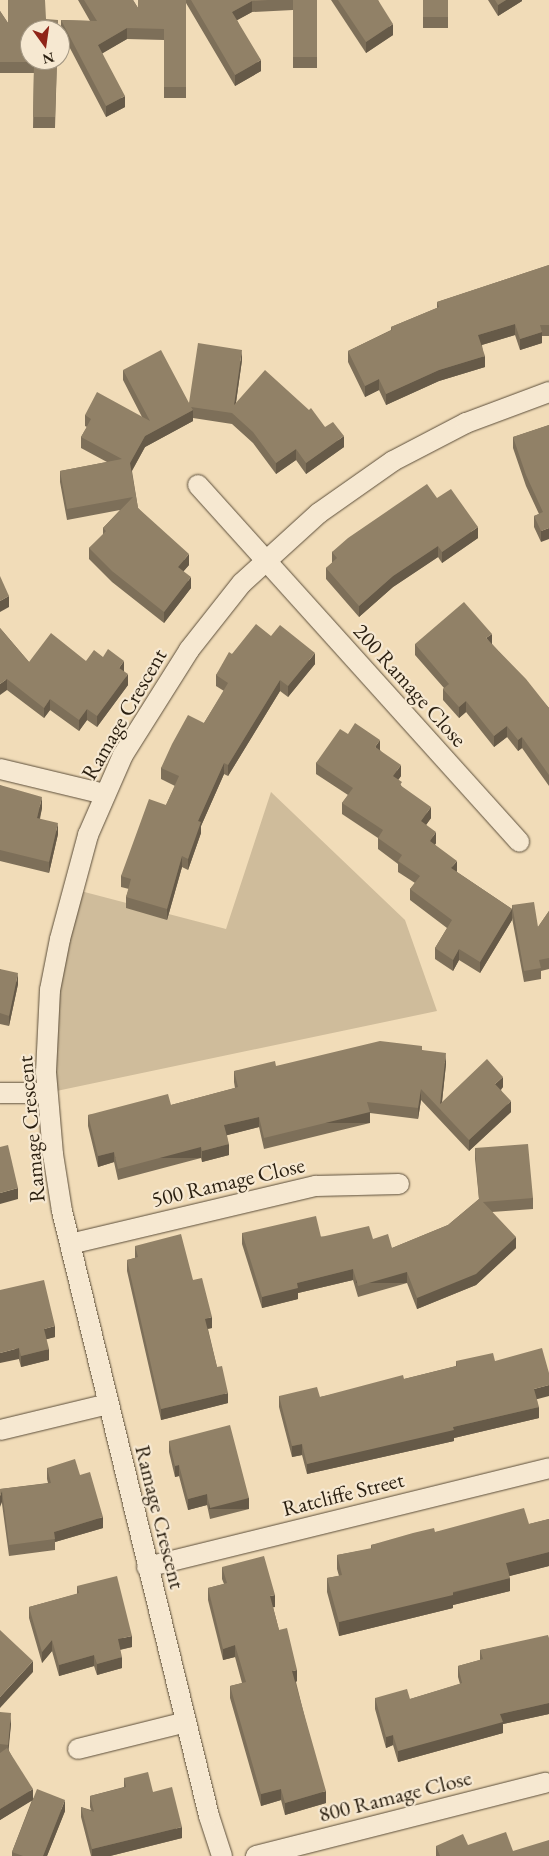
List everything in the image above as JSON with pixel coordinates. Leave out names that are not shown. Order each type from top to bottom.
[{"type":"street","name":"Ramage Crescent","points":[[222,1856],[209,1816],[147,1567],[56,1178],[47,1093],[50,990],[60,939],[88,835],[104,794],[148,713],[188,650],[264,561],[350,488],[393,461],[466,423],[549,392]]},
{"type":"street","name":"200 Ramage Close","points":[[198,485],[264,561],[519,842]]},
{"type":"street","points":[[0,769],[104,794]]},
{"type":"street","points":[[0,1093],[47,1093]]},
{"type":"street","name":"500 Ramage Close","points":[[70,1244],[316,1186],[398,1184]]},
{"type":"street","points":[[0,1430],[108,1404]]},
{"type":"street","name":"Ratcliffe Street","points":[[147,1567],[549,1468]]},
{"type":"street","points":[[78,1748],[186,1722]]},
{"type":"street","name":"800 Ramage Close","points":[[256,1856],[545,1783]]},
{"type":"shaded area","points":[[271,792],[405,920],[437,1011],[47,1093],[73,889],[226,929]]},
{"type":"building","points":[[8,0],[45,0],[46,19],[58,20],[20,20],[20,62],[0,62],[0,11],[8,23]]},
{"type":"building","points":[[84,0],[133,0],[138,8],[138,0],[186,0],[186,87],[164,87],[164,29],[127,28],[98,45],[125,96],[106,106],[70,37],[70,20],[97,21]]},
{"type":"building","points":[[191,0],[268,0],[252,1],[232,12],[261,60],[235,75]]},
{"type":"building","points":[[293,0],[317,0],[317,57],[293,57]]},
{"type":"building","points":[[338,0],[378,0],[393,24],[366,42]]},
{"type":"building","points":[[423,0],[448,0],[448,17],[423,17]]},
{"type":"building","points":[[495,0],[506,0],[498,5]]},
{"type":"building","points":[[34,70],[57,70],[55,117],[33,117]]},
{"type":"building","points":[[549,265],[549,325],[540,325],[542,332],[520,339],[515,324],[478,335],[485,356],[439,370],[386,394],[379,379],[365,386],[348,351],[392,330],[391,327],[439,307],[437,302]]},
{"type":"building","points":[[198,343],[242,350],[234,405],[265,370],[309,410],[311,408],[325,427],[333,422],[344,436],[306,463],[296,449],[276,463],[253,432],[232,413],[191,407],[193,410],[145,436],[130,463],[138,508],[189,554],[178,567],[191,577],[164,612],[112,571],[89,548],[106,531],[103,528],[133,497],[67,509],[60,471],[122,459],[81,437],[91,419],[85,415],[97,392],[150,421],[123,370],[161,350],[189,403]]},
{"type":"building","points":[[549,425],[549,528],[541,531],[534,516],[543,512],[526,475],[513,437]]},
{"type":"building","points":[[427,484],[437,498],[451,489],[478,527],[442,552],[438,546],[393,576],[359,606],[326,568],[337,558],[332,552],[348,538]]},
{"type":"building","points":[[0,576],[9,596],[0,601]]},
{"type":"building","points":[[464,602],[492,634],[486,638],[526,679],[549,708],[549,775],[522,737],[518,740],[507,726],[494,736],[466,701],[459,707],[443,689],[449,684],[415,644]]},
{"type":"building","points":[[256,624],[271,636],[280,625],[315,653],[288,686],[280,680],[228,765],[224,763],[198,821],[201,822],[188,859],[182,856],[167,909],[126,897],[131,879],[121,876],[149,799],[166,805],[179,776],[161,768],[172,744],[188,715],[204,723],[228,683],[216,675],[229,652],[232,654]]},
{"type":"building","points":[[0,628],[29,662],[51,633],[86,661],[94,650],[103,657],[108,649],[124,661],[119,668],[128,674],[97,716],[87,709],[79,720],[50,699],[44,708],[7,679],[0,684]]},
{"type":"building","points":[[355,723],[380,740],[375,747],[401,765],[393,776],[402,782],[400,785],[431,807],[421,821],[436,832],[430,841],[457,861],[451,868],[512,909],[480,962],[459,949],[453,960],[435,948],[452,920],[410,889],[420,876],[398,861],[402,855],[378,838],[383,830],[342,803],[353,788],[316,763],[340,729],[348,734]]},
{"type":"building","points":[[0,785],[42,797],[37,818],[58,823],[49,862],[0,850]]},
{"type":"building","points":[[534,902],[538,927],[549,911],[549,958],[539,960],[541,968],[524,971],[512,905]]},
{"type":"building","points":[[0,969],[18,973],[9,1016],[0,1013]]},
{"type":"building","points":[[380,1041],[422,1046],[422,1050],[446,1053],[440,1104],[487,1059],[503,1077],[495,1084],[511,1101],[469,1140],[421,1089],[418,1108],[367,1102],[370,1112],[264,1138],[259,1117],[224,1125],[229,1144],[202,1151],[201,1147],[118,1169],[114,1152],[98,1156],[88,1115],[168,1094],[171,1105],[238,1087],[234,1071],[275,1061],[276,1066]]},
{"type":"building","points":[[528,1144],[533,1198],[483,1202],[516,1237],[476,1274],[417,1298],[407,1272],[358,1286],[353,1269],[297,1283],[298,1288],[262,1297],[242,1233],[316,1216],[321,1237],[369,1226],[373,1239],[388,1234],[392,1248],[448,1225],[479,1199],[475,1148]]},
{"type":"building","points":[[8,1145],[18,1188],[0,1193],[0,1147]]},
{"type":"building","points":[[181,1234],[193,1280],[202,1278],[212,1317],[205,1319],[217,1367],[222,1366],[228,1393],[161,1409],[127,1260],[138,1257],[135,1246]]},
{"type":"building","points":[[44,1280],[55,1326],[44,1329],[49,1349],[21,1356],[19,1348],[0,1353],[0,1290]]},
{"type":"building","points":[[542,1348],[549,1373],[549,1385],[534,1389],[539,1407],[453,1427],[454,1430],[307,1464],[302,1444],[292,1446],[279,1396],[317,1387],[320,1397],[403,1375],[404,1379],[457,1366],[456,1361],[493,1353],[495,1361]]},
{"type":"building","points":[[230,1425],[249,1498],[210,1508],[207,1494],[188,1499],[179,1465],[175,1466],[169,1441]]},
{"type":"building","points":[[75,1459],[80,1475],[90,1472],[103,1517],[54,1532],[55,1539],[9,1545],[2,1491],[0,1496],[0,1489],[51,1483],[47,1468]]},
{"type":"building","points":[[524,1508],[529,1524],[549,1519],[549,1552],[506,1563],[510,1578],[453,1592],[453,1595],[339,1622],[327,1578],[342,1575],[337,1555],[372,1548],[371,1545],[413,1533],[434,1528],[435,1532]]},
{"type":"building","points":[[264,1556],[275,1595],[270,1596],[279,1630],[287,1628],[297,1670],[292,1671],[326,1791],[285,1803],[281,1789],[261,1794],[230,1686],[246,1682],[235,1645],[223,1649],[208,1588],[227,1583],[222,1567]]},
{"type":"building","points":[[117,1576],[132,1636],[118,1639],[122,1657],[97,1664],[94,1655],[59,1665],[52,1640],[42,1652],[29,1607],[79,1593],[77,1586]]},
{"type":"building","points":[[0,1630],[33,1661],[0,1697]]},
{"type":"building","points":[[548,1635],[549,1703],[500,1714],[503,1722],[398,1751],[393,1735],[386,1737],[375,1698],[407,1689],[410,1699],[462,1683],[458,1666],[483,1659],[480,1650]]},
{"type":"building","points":[[0,1712],[11,1713],[8,1745],[0,1744]]},
{"type":"building","points":[[7,1748],[33,1789],[0,1809],[0,1753]]},
{"type":"building","points":[[148,1772],[153,1792],[172,1787],[182,1827],[92,1849],[81,1807],[94,1812],[90,1796],[126,1787],[124,1778]]},
{"type":"building","points":[[37,1789],[65,1800],[43,1856],[23,1856],[12,1852]]},
{"type":"building","points":[[506,1832],[513,1851],[549,1840],[549,1856],[440,1856],[436,1846],[463,1834],[468,1845]]}]
